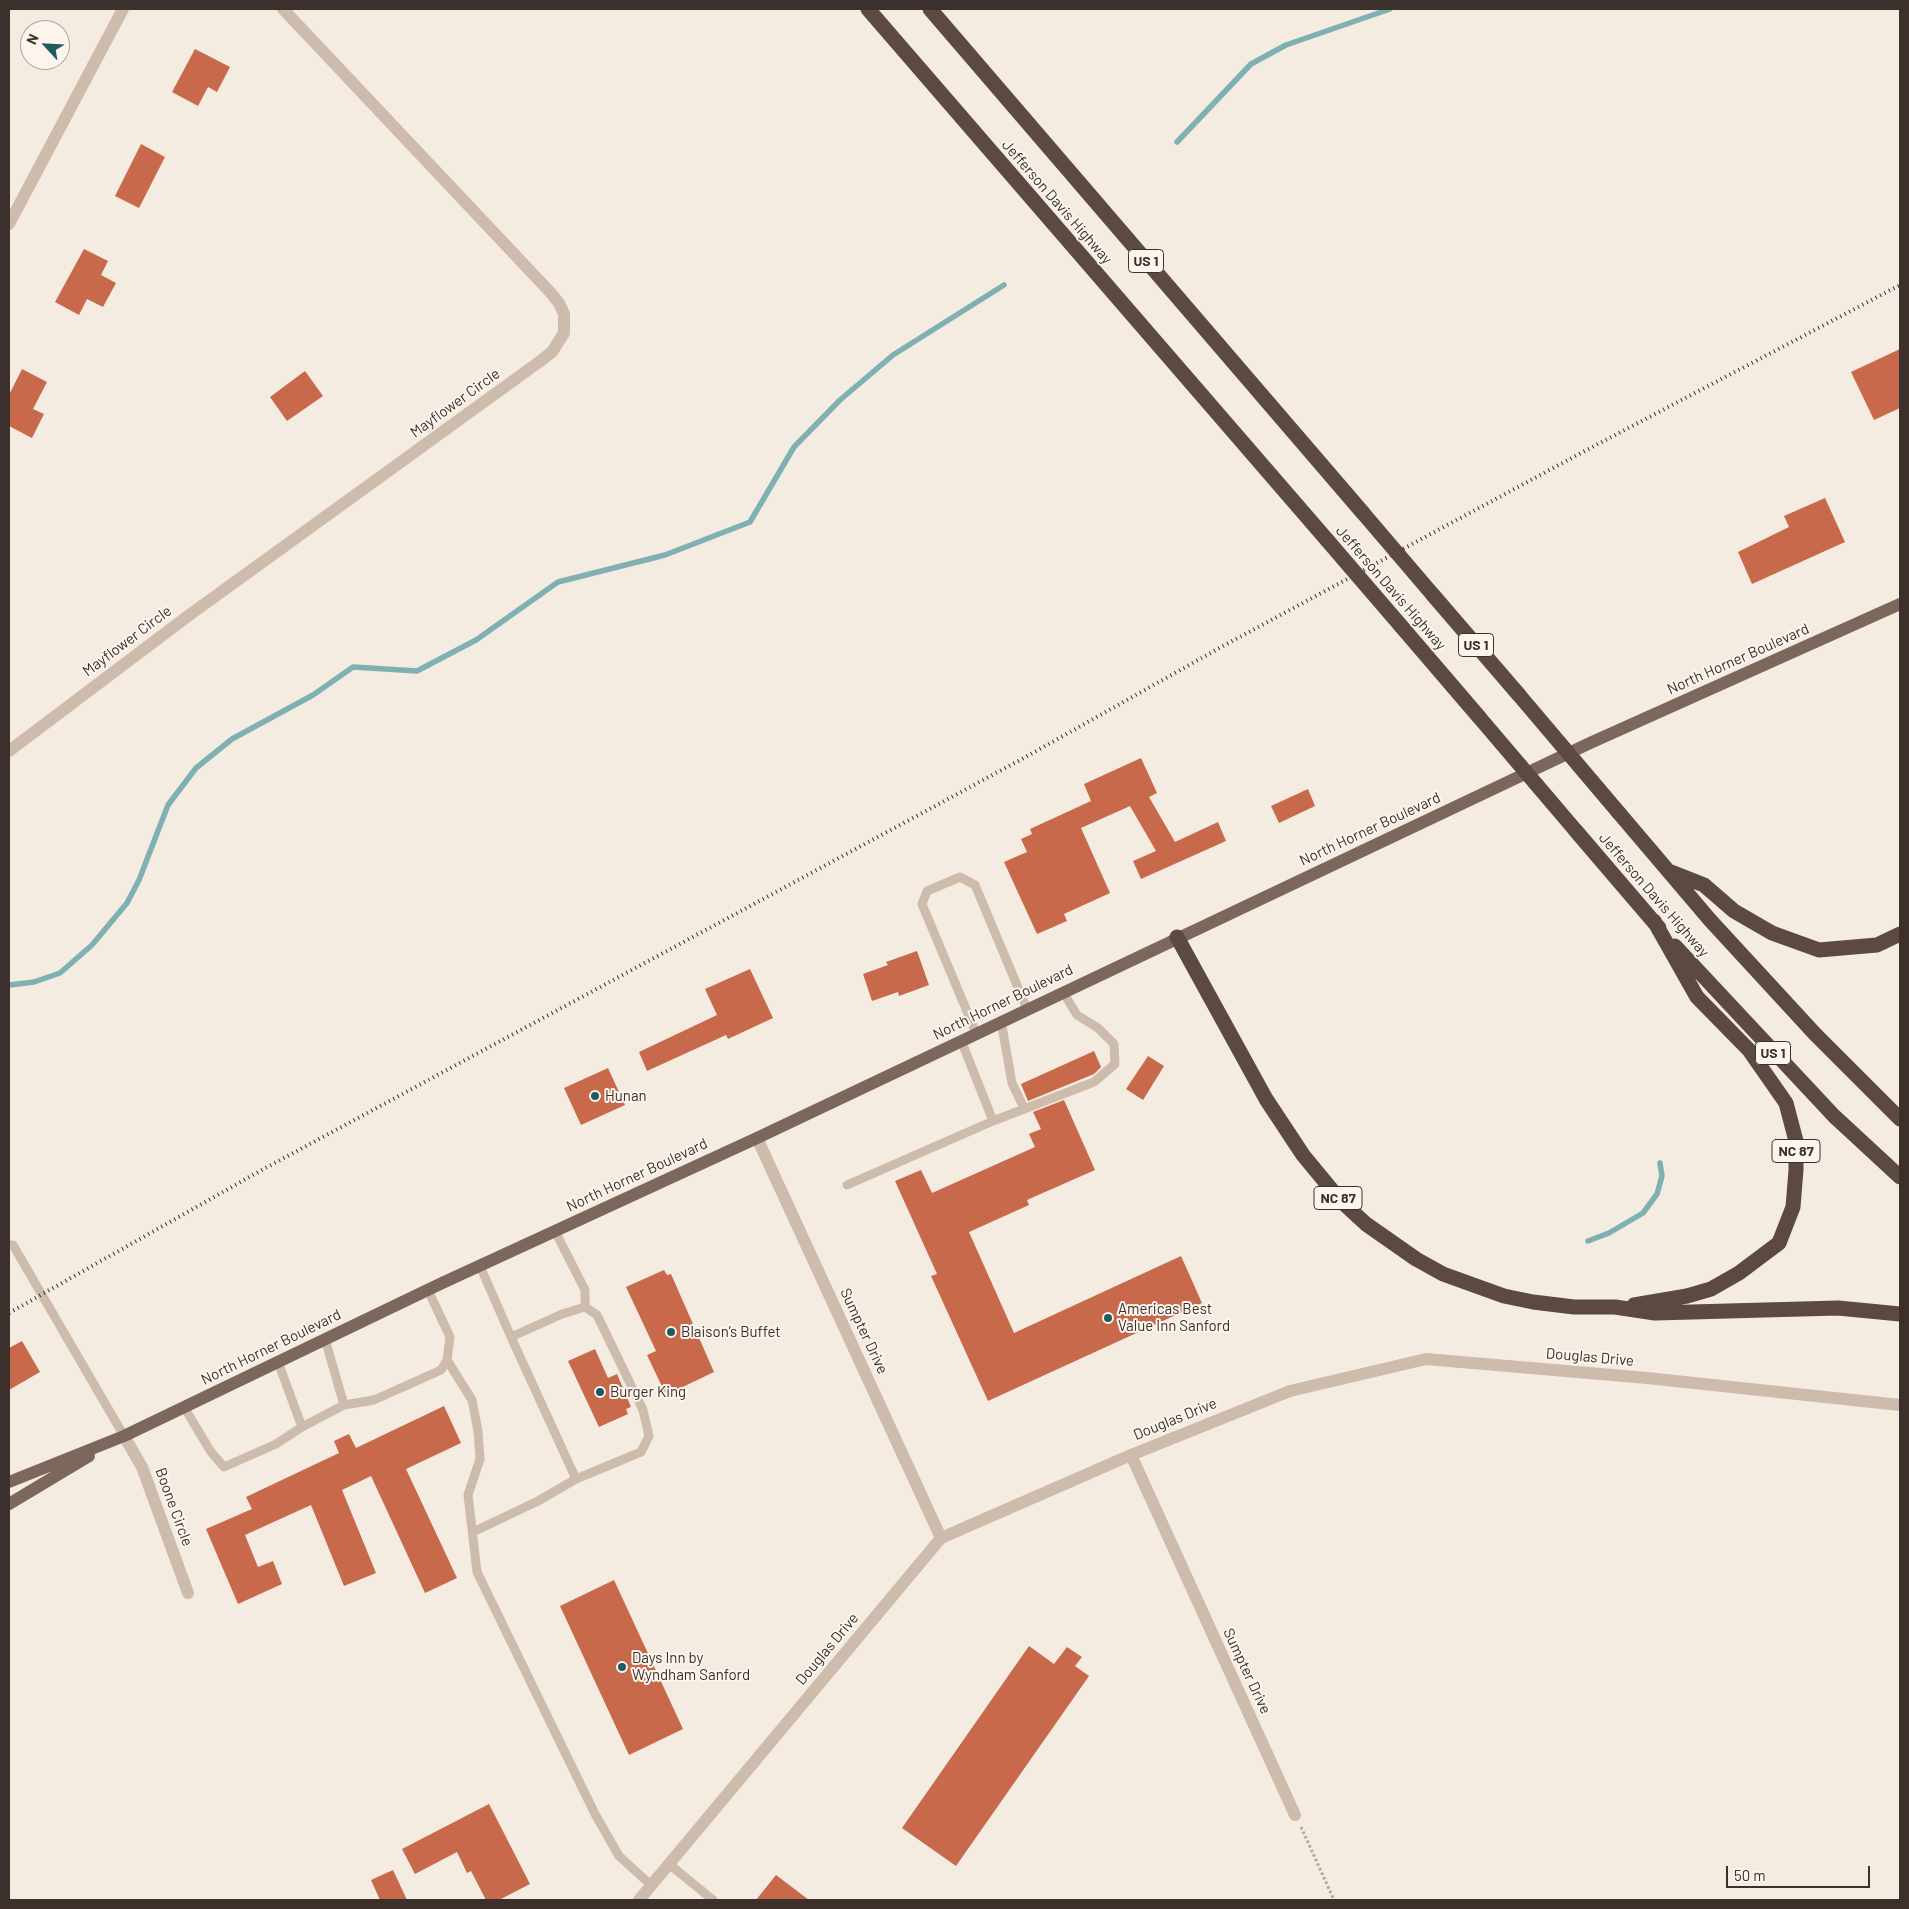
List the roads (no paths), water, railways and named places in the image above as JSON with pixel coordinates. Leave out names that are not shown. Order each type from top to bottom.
[{"type":"highway","name":"Jefferson Davis Highway","points":[[868,9],[1711,987],[1834,1116],[1900,1176]]},
{"type":"highway","name":"Jefferson Davis Highway","points":[[930,9],[1434,595],[1710,920],[1815,1034],[1900,1118]]},
{"type":"highway","points":[[1670,872],[1704,884],[1734,911],[1772,933],[1820,950],[1877,945],[1900,934]]},
{"type":"highway","name":"NC 87","points":[[1177,937],[1282,1126],[1322,1180],[1366,1224],[1416,1260],[1443,1274],[1482,1289],[1533,1302],[1574,1307],[1615,1307],[1688,1296],[1710,1289],[1739,1273],[1779,1243],[1793,1207],[1796,1141],[1786,1103],[1749,1050],[1697,997],[1654,921]]},
{"type":"highway","points":[[1615,1307],[1656,1313],[1838,1308],[1900,1314]]},
{"type":"main road","name":"North Horner Boulevard","points":[[9,1482],[124,1436],[428,1290],[757,1138],[1590,742],[1900,604]]},
{"type":"main road","name":"North Horner Boulevard","points":[[9,1504],[124,1436]]},
{"type":"street","points":[[9,224],[123,9]]},
{"type":"street","name":"Mayflower Circle","points":[[9,751],[188,616],[539,362],[552,352],[564,333],[564,314],[559,303],[550,292],[283,9]]},
{"type":"street","name":"Sumpter Drive","points":[[757,1138],[941,1538]]},
{"type":"street","name":"Douglas Drive","points":[[639,1900],[941,1538],[1131,1455],[1290,1391],[1426,1359],[1647,1378],[1900,1406]]},
{"type":"street","name":"Boone Circle","points":[[124,1436],[142,1467],[188,1593]]},
{"type":"street","name":"Sumpter Drive","points":[[1131,1455],[1295,1815]]},
{"type":"lane","points":[[976,1033],[922,904],[927,891],[960,878],[975,885],[1027,1009]]},
{"type":"lane","points":[[847,1185],[1024,1108],[1094,1082],[1115,1064],[1114,1044],[1098,1028],[1076,1015],[1063,992]]},
{"type":"lane","points":[[1001,1021],[1012,1083],[1024,1108]]},
{"type":"lane","points":[[962,1040],[993,1121]]},
{"type":"lane","points":[[555,1231],[585,1290],[585,1307]]},
{"type":"lane","points":[[9,1245],[13,1245],[124,1436]]},
{"type":"lane","points":[[480,1266],[576,1479]]},
{"type":"lane","points":[[184,1407],[211,1452],[224,1467],[276,1444],[302,1427],[344,1405],[374,1400],[441,1370],[447,1360],[450,1337],[428,1290]]},
{"type":"lane","points":[[473,1532],[538,1501],[576,1479],[642,1452],[649,1436],[643,1410],[598,1315],[585,1307],[562,1314],[512,1337]]},
{"type":"lane","points":[[325,1339],[344,1405]]},
{"type":"lane","points":[[447,1360],[472,1400],[478,1431],[480,1459],[468,1495],[477,1572],[577,1780],[619,1856],[652,1886]]},
{"type":"lane","points":[[278,1362],[302,1427]]},
{"type":"lane","points":[[669,1864],[713,1900]]},
{"type":"waterway","points":[[1177,142],[1251,64],[1286,45],[1390,9]]},
{"type":"waterway","points":[[9,985],[34,982],[60,973],[92,945],[127,903],[139,880],[168,805],[196,768],[232,739],[313,695],[353,667],[417,671],[476,640],[558,582],[665,555],[750,522],[794,447],[840,400],[893,355],[1004,285]]},
{"type":"waterway","points":[[1588,1241],[1609,1233],[1643,1213],[1657,1194],[1662,1176],[1660,1163]]},
{"type":"railway","points":[[9,1313],[260,1171],[1022,759],[1223,646],[1581,453],[1900,285]]},
{"type":"place","name":"Hunan","points":[[595,1096]]},
{"type":"place","name":"Americas Best Value Inn Sanford","points":[[1108,1318]]},
{"type":"place","name":"Blaison’s Buffet","points":[[671,1332]]},
{"type":"place","name":"Burger King","points":[[600,1392]]},
{"type":"place","name":"Days Inn by Wyndham Sanford","points":[[622,1667]]}]
